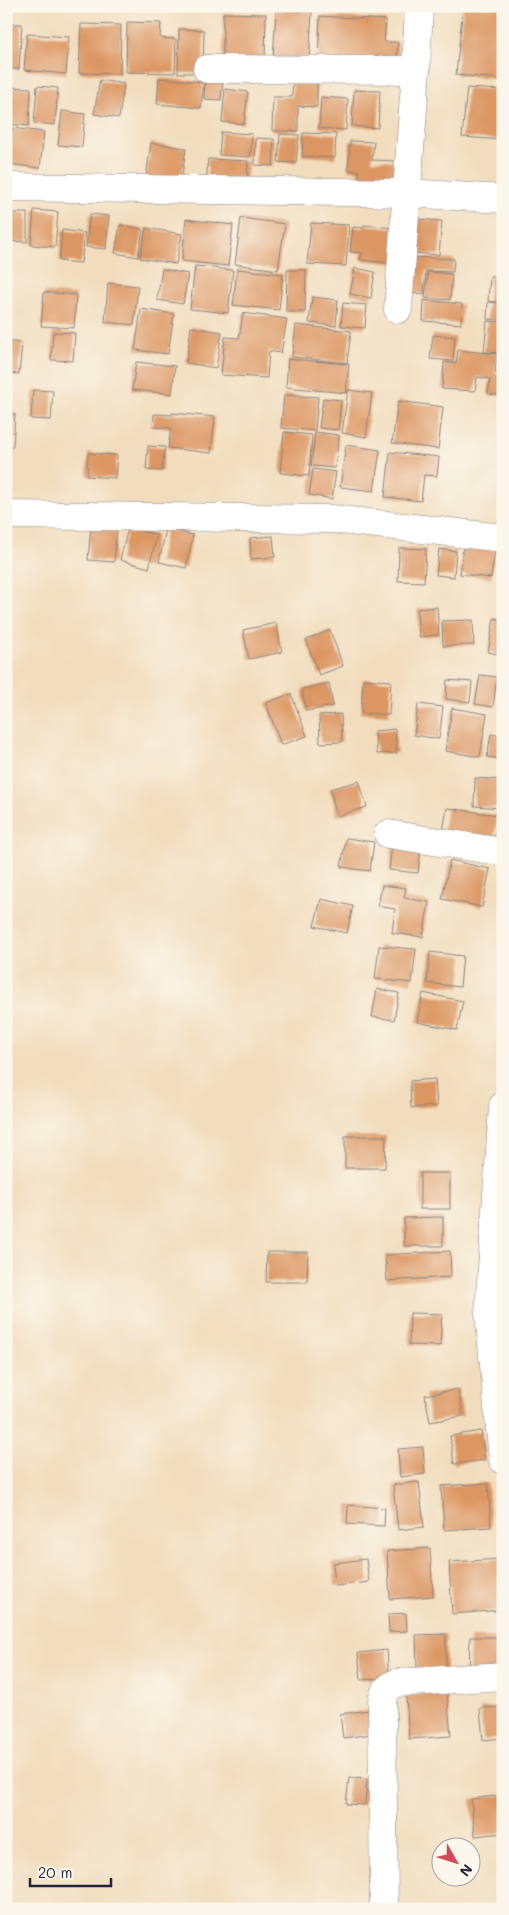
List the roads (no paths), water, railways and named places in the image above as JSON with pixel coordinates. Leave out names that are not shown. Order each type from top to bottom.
[{"type":"street","points":[[398,309],[408,193],[419,6]]},
{"type":"street","points":[[207,69],[416,70]]},
{"type":"street","points":[[6,188],[408,193],[503,199]]},
{"type":"street","points":[[6,515],[332,519],[503,538]]},
{"type":"street","points":[[388,834],[503,852]]},
{"type":"street","points":[[502,1450],[496,1313],[503,1106]]},
{"type":"street","points":[[384,1909],[383,1694],[390,1686],[396,1683],[503,1676]]}]
